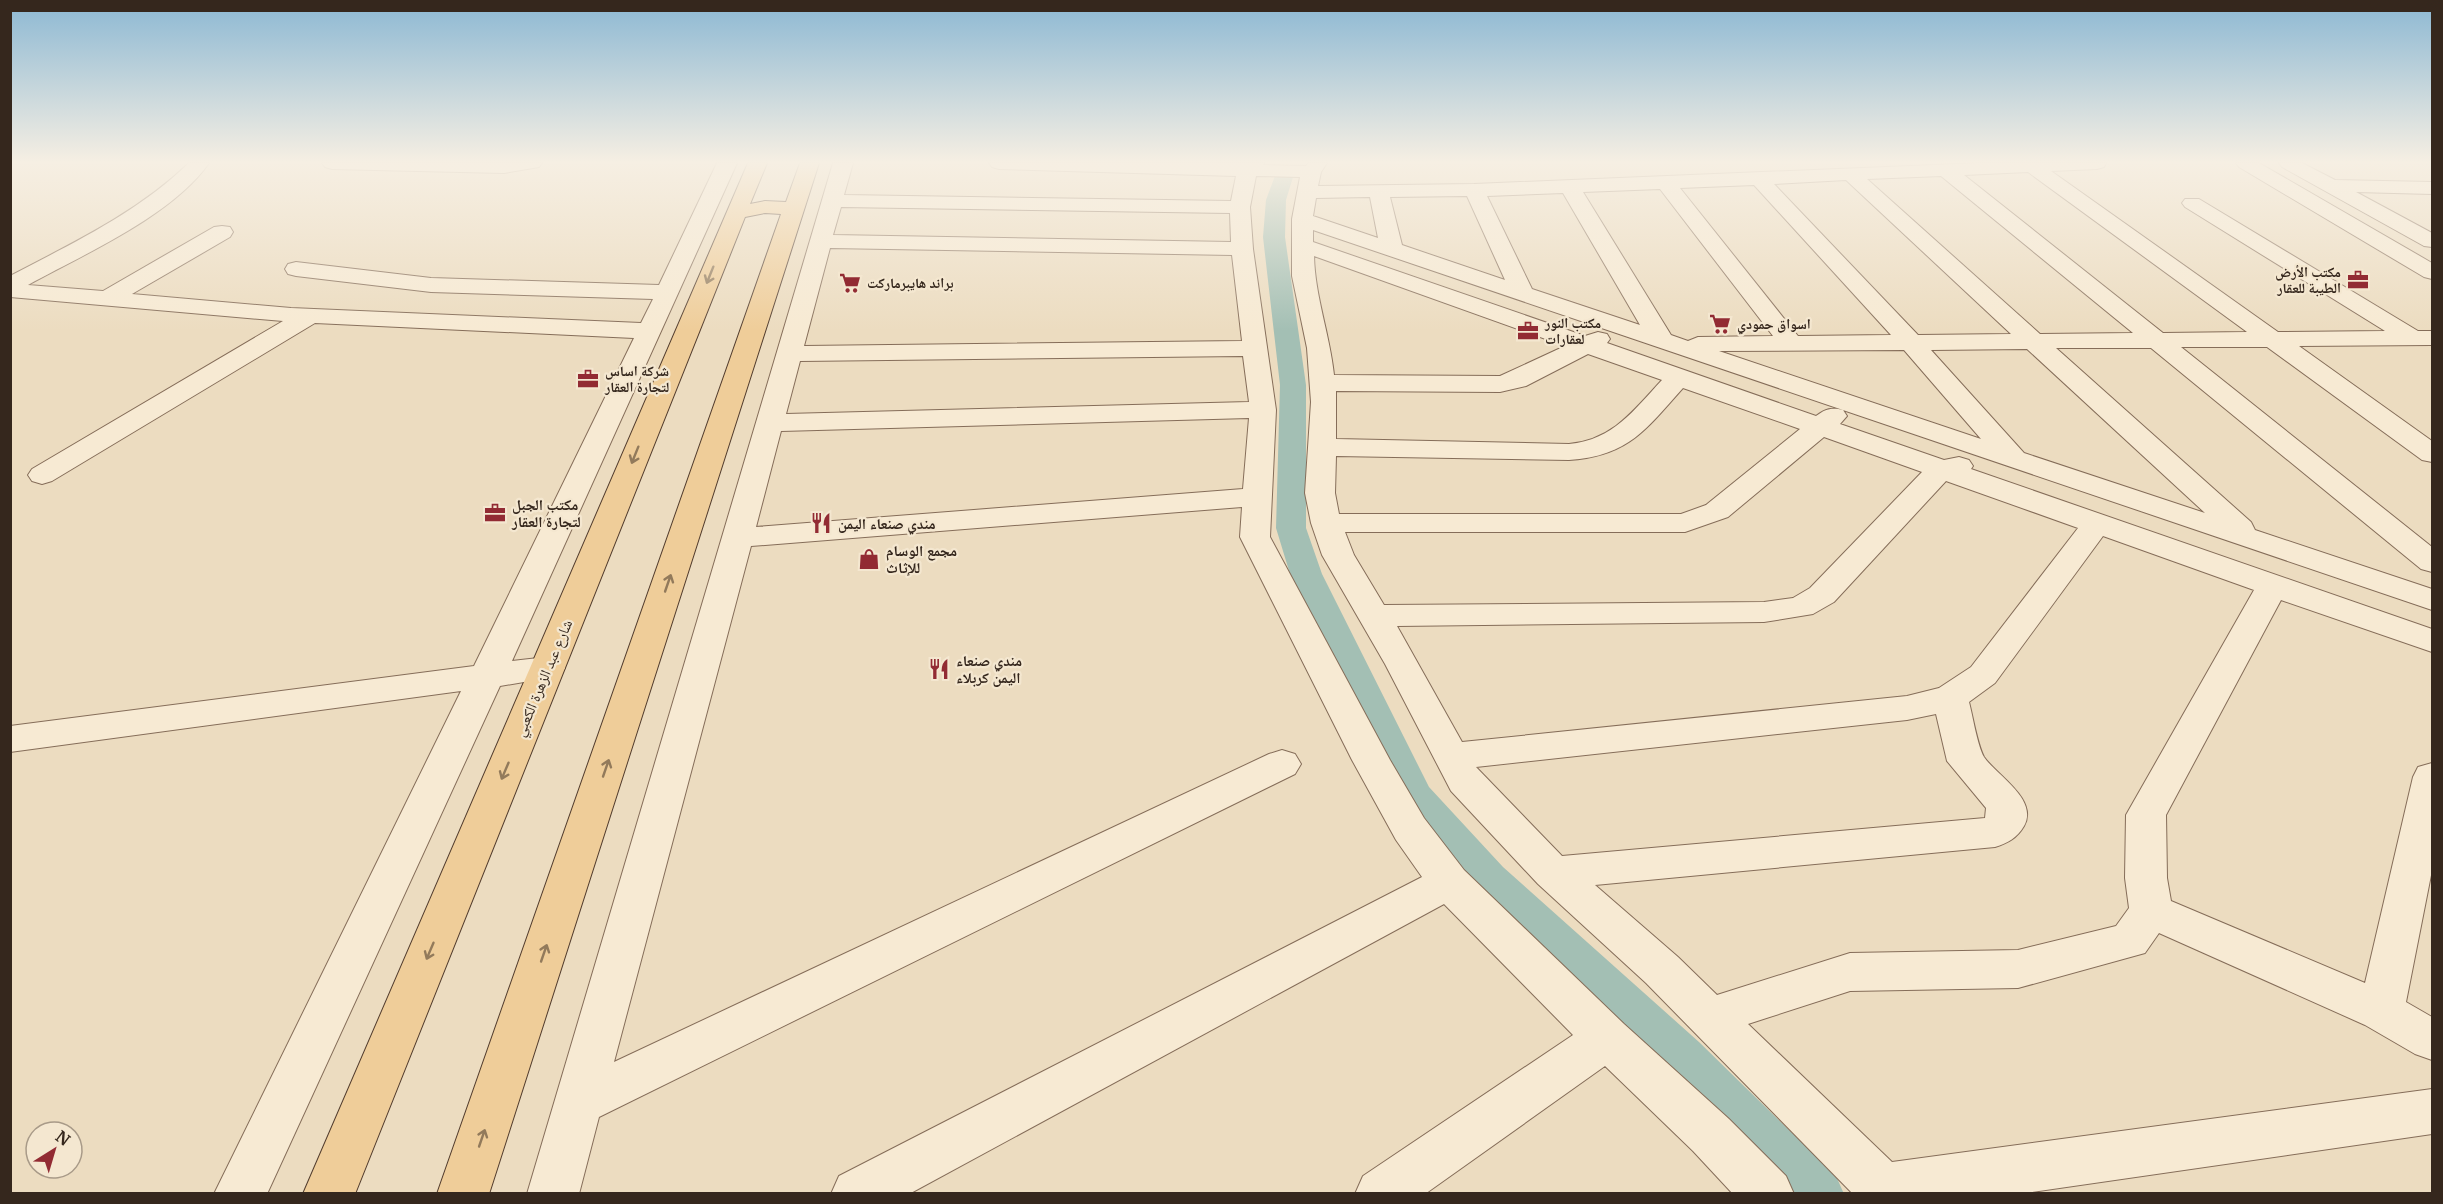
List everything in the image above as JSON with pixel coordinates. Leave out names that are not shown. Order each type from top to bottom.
[{"type":"main road","name":"شارع عبد الزهرة الكعبي","points":[[329,1194],[732,219]]},
{"type":"main road","points":[[463,1194],[761,219]]},
{"type":"street","points":[[10,285],[130,219]]},
{"type":"street","points":[[240,1194],[667,292],[734,219]]},
{"type":"street","points":[[553,1194],[827,219]]},
{"type":"street","points":[[1241,219],[1242,249],[1263,410],[1255,537],[1371,760],[1410,829],[1449,882],[1607,1038],[1711,1135],[1768,1194]]},
{"type":"street","points":[[1307,219],[1303,276],[1319,348],[1324,402],[1320,493],[1326,523],[1338,555],[1465,781],[1553,873],[1662,970],[1887,1191],[2433,1112]]},
{"type":"street","points":[[1342,219],[1392,250],[2433,600]]},
{"type":"street","points":[[1348,219],[1588,345],[2433,641]]},
{"type":"street","points":[[1385,219],[1392,250]]},
{"type":"street","points":[[1488,219],[1523,294]]},
{"type":"street","points":[[1601,219],[1667,342]]},
{"type":"street","points":[[1693,219],[1791,343]]},
{"type":"street","points":[[1796,219],[1911,342],[2014,459]]},
{"type":"street","points":[[1900,219],[2250,538]]},
{"type":"street","points":[[2007,219],[2433,562]]},
{"type":"street","points":[[2106,219],[2433,454]]},
{"type":"street","points":[[2219,219],[2426,343]]},
{"type":"street","points":[[2342,219],[2433,272]]},
{"type":"street","points":[[2393,219],[2433,241]]},
{"type":"street","points":[[105,300],[222,232]]},
{"type":"street","points":[[820,241],[1242,249]]},
{"type":"street","points":[[296,269],[431,285],[667,292]]},
{"type":"street","points":[[10,290],[309,316],[649,331]]},
{"type":"street","points":[[42,475],[309,316]]},
{"type":"street","points":[[1322,383],[1500,384],[1517,380],[1621,327]]},
{"type":"street","points":[[1667,342],[2274,339],[2426,343]]},
{"type":"street","points":[[788,354],[1255,348]]},
{"type":"street","points":[[1322,447],[1569,452],[1591,450],[1609,444],[1625,432],[1679,377]]},
{"type":"street","points":[[1326,523],[1685,523],[1717,511],[1848,403]]},
{"type":"street","points":[[768,423],[1263,410]]},
{"type":"street","points":[[1374,616],[1764,612],[1801,607],[1822,595],[1941,469],[2014,459]]},
{"type":"street","points":[[738,538],[1258,497]]},
{"type":"street","points":[[1452,756],[1907,708],[1950,698],[1983,675],[2097,524]]},
{"type":"street","points":[[1709,1017],[1850,972],[2018,969],[2130,940],[2151,911],[2146,878],[2146,815],[2273,585]]},
{"type":"street","points":[[10,739],[547,668]]},
{"type":"street","points":[[1553,873],[1995,832],[2007,821],[2005,804],[1966,761],[1950,698]]},
{"type":"street","points":[[578,1103],[1282,764]]},
{"type":"street","points":[[2381,1011],[2433,777]]},
{"type":"street","points":[[857,1194],[1449,882]]},
{"type":"street","points":[[2151,911],[2381,1011],[2433,1040]]},
{"type":"street","points":[[1381,1194],[1607,1038]]},
{"type":"waterway","points":[[1275,219],[1274,237],[1293,385],[1291,528],[1306,574],[1414,796],[1488,879],[1682,1057],[1818,1194]]},
{"type":"place","name":"مكتب الأرض الطيبة للعقار","points":[[2358,280]]},
{"type":"place","name":"براند هايبرماركت","points":[[850,283]]},
{"type":"place","name":"اسواق حمودي","points":[[1720,324]]},
{"type":"place","name":"مكتب النور لعقارات","points":[[1528,331]]},
{"type":"place","name":"شركة اساس لتجارة العقار","points":[[588,379]]},
{"type":"place","name":"مكتب الجبل لتجارة العقار","points":[[495,513]]},
{"type":"place","name":"مندي صنعاء اليمن","points":[[821,523]]},
{"type":"place","name":"مجمع الوسام للإثاث","points":[[869,559]]},
{"type":"place","name":"مندي صنعاء اليمن كربلاء","points":[[939,669]]}]
